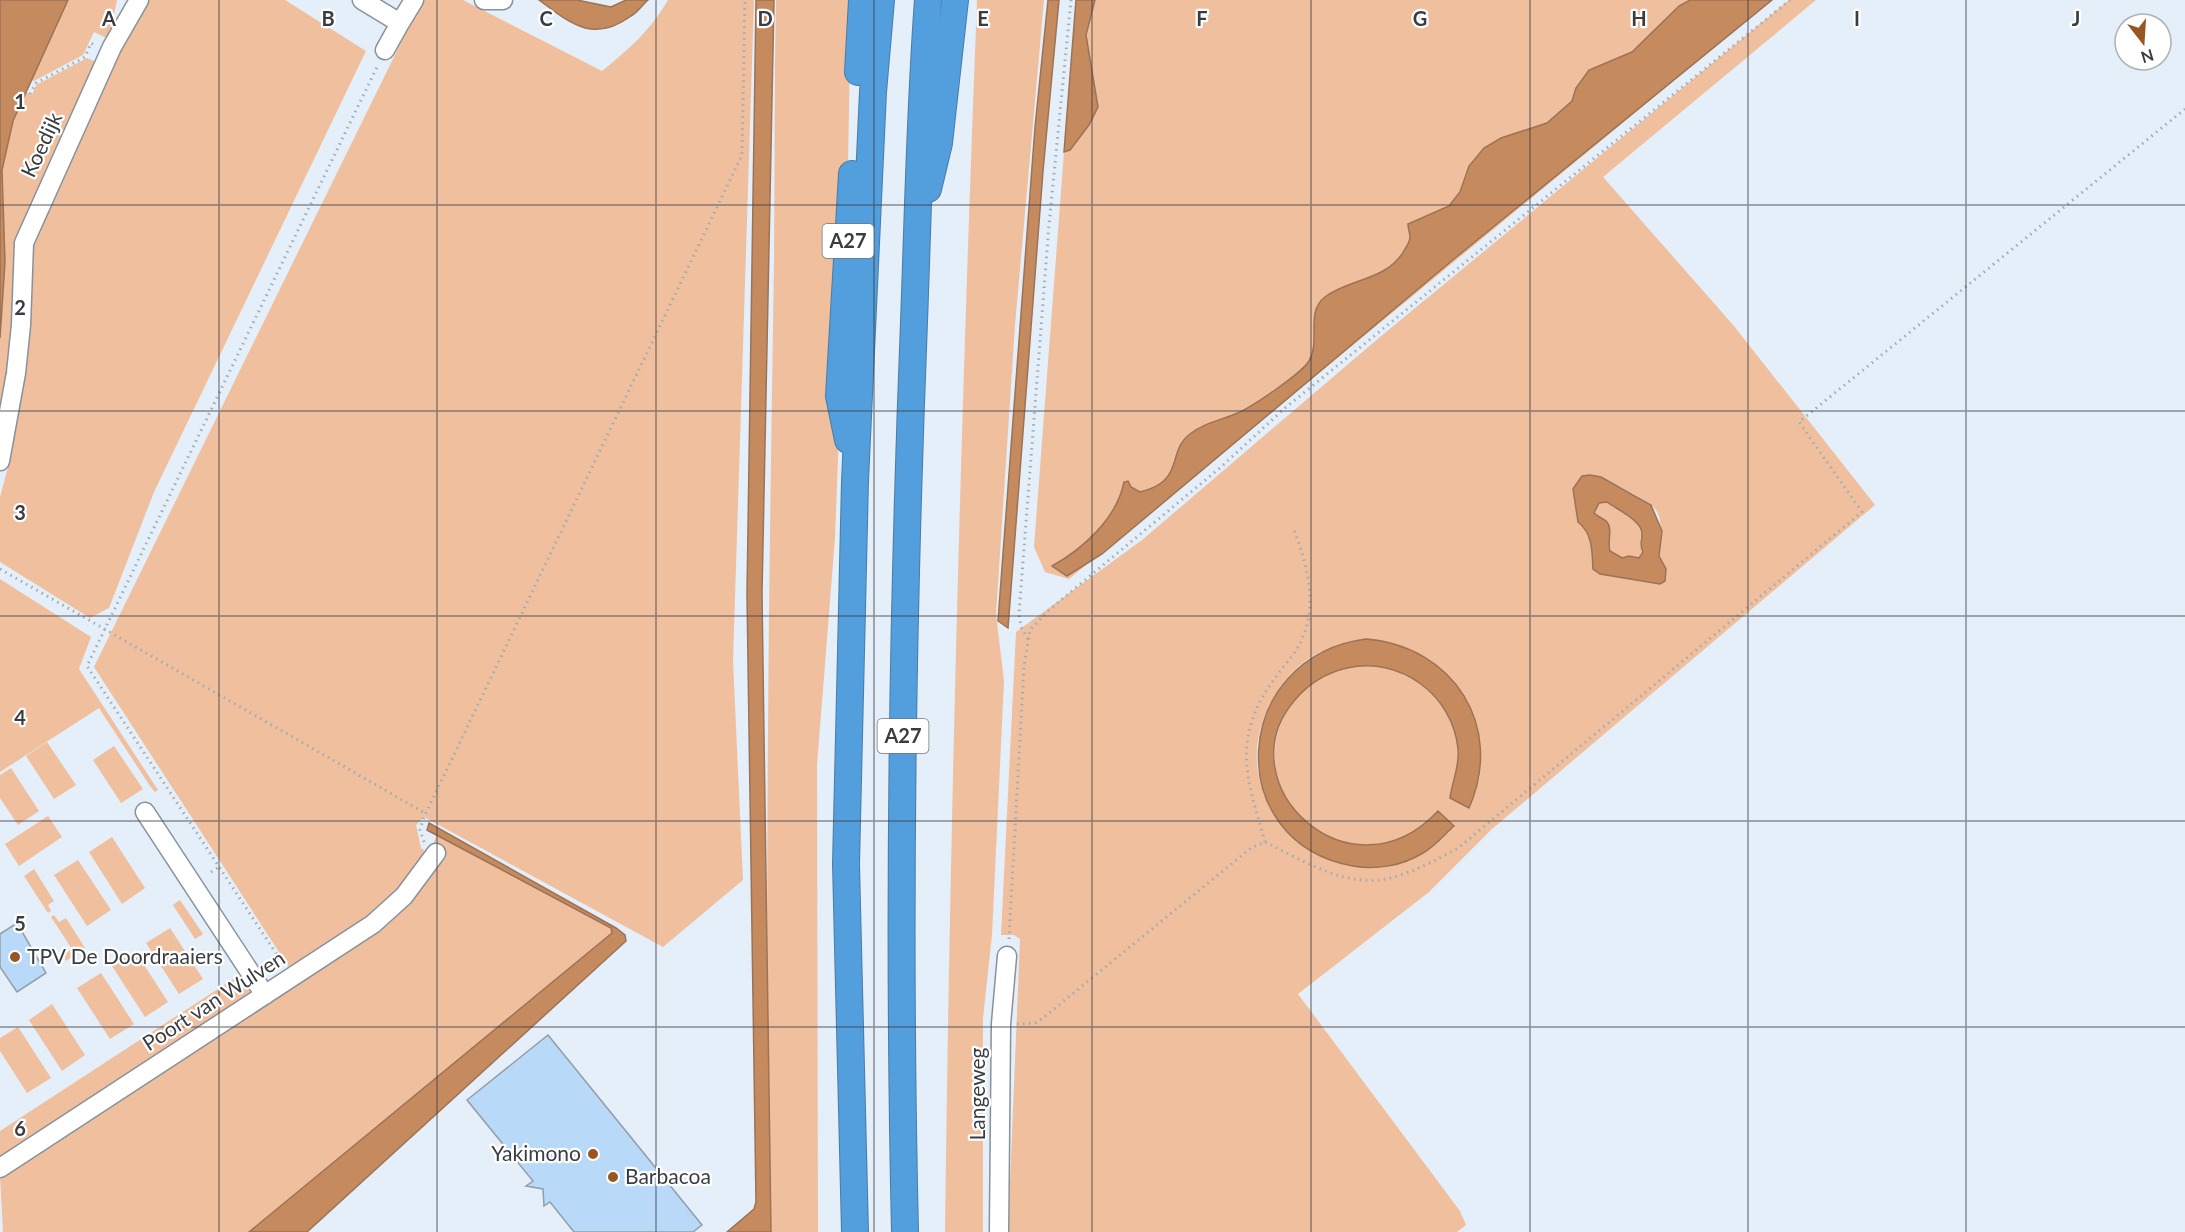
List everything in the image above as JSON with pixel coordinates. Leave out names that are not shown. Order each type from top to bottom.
[{"type":"highway","name":"A27","points":[[855,481],[839,396],[862,0]]},
{"type":"highway","name":"A27","points":[[855,1232],[846,864],[855,481],[873,92],[881,0]]},
{"type":"highway","name":"A27","points":[[905,1232],[901,863],[904,602],[917,239],[918,139],[928,0]]},
{"type":"highway","name":"A27","points":[[917,239],[939,143],[955,0]]},
{"type":"street","name":"Koedijk","points":[[0,461],[21,325],[24,243],[110,52],[139,0]]},
{"type":"street","points":[[362,0],[400,24]]},
{"type":"street","points":[[386,50],[414,0]]},
{"type":"street","points":[[484,0],[503,0]]},
{"type":"street","points":[[145,812],[265,995]]},
{"type":"street","name":"Poort van Wulven","points":[[0,1168],[355,937],[390,910],[418,879],[436,853]]},
{"type":"street","name":"Langeweg","points":[[999,1232],[1000,1024],[1006,956]]},
{"type":"path","points":[[436,853],[426,846],[422,838],[421,823],[425,813],[742,155],[745,0]]},
{"type":"path","points":[[1028,639],[1021,627],[1019,613],[1049,225],[1071,0]]},
{"type":"path","points":[[1006,956],[1030,630],[1049,610],[1221,467],[1285,408],[1790,0]]},
{"type":"path","points":[[30,94],[36,83],[85,57],[91,43],[110,52]]},
{"type":"path","points":[[284,965],[87,666],[386,50]]},
{"type":"path","points":[[1294,530],[1308,569],[1311,601],[1308,630],[1261,699],[1252,722],[1248,742],[1247,783],[1265,842],[1305,863],[1335,875],[1362,879],[1395,878],[1457,849],[1862,512],[1799,422],[2185,109]]},
{"type":"path","points":[[0,569],[425,813]]},
{"type":"path","points":[[1035,1023],[1251,848],[1265,842]]},
{"type":"path","points":[[212,872],[219,867]]},
{"type":"shaded area","points":[[0,0],[68,0],[13,121],[2,170],[5,262],[0,338]]},
{"type":"shaded area","points":[[68,0],[117,0],[109,39],[94,32],[83,55],[34,81],[31,80]]},
{"type":"shaded area","points":[[145,0],[285,0],[366,51],[154,492],[109,608],[90,618],[0,562],[0,497],[8,467],[26,364],[30,241],[119,45]]},
{"type":"shaded area","points":[[422,0],[463,0],[602,71],[638,39],[668,0],[754,0],[733,661],[743,880],[663,947],[424,817],[416,825],[421,848],[428,853],[414,873],[377,912],[290,969],[94,667]]},
{"type":"shaded area","points":[[539,0],[577,0],[611,7],[626,0],[648,0],[633,14],[617,24],[605,29],[593,29],[572,23]]},
{"type":"shaded area","points":[[756,0],[774,0],[762,593],[771,1232],[727,1232],[754,1209],[756,1202],[747,594]]},
{"type":"shaded area","points":[[776,0],[851,0],[847,219],[835,538],[817,765],[818,1232],[771,1232],[770,1215],[767,977],[768,739]]},
{"type":"shaded area","points":[[977,0],[1044,0],[1015,325],[996,614],[1004,681],[992,935],[983,1018],[983,1232],[945,1232],[957,616]]},
{"type":"shaded area","points":[[1048,0],[1059,0],[1043,171],[1008,628],[998,621],[1035,127]]},
{"type":"shaded area","points":[[1076,0],[1095,0],[1086,35],[1098,107],[1089,125],[1070,150],[1064,152]]},
{"type":"shaded area","points":[[1081,0],[1772,0],[1069,579],[1045,572],[1034,547],[1064,152],[1068,150]]},
{"type":"shaded area","points":[[1690,0],[1772,0],[1454,259],[1102,554],[1067,576],[1052,566],[1075,551],[1097,531],[1114,508],[1124,482],[1128,481],[1131,487],[1140,492],[1164,481],[1170,474],[1183,441],[1190,434],[1247,408],[1277,389],[1304,367],[1309,361],[1314,345],[1314,319],[1319,303],[1335,291],[1379,273],[1398,259],[1410,240],[1408,224],[1449,206],[1460,192],[1469,166],[1484,148],[1501,138],[1547,123],[1572,101],[1576,88],[1589,70],[1632,52],[1679,6]]},
{"type":"shaded area","points":[[1789,0],[1816,0],[1603,177],[1734,326],[1875,505],[1492,829],[1429,892],[1298,994],[1460,1211],[1466,1225],[1457,1232],[1008,1232],[1020,939],[1014,935],[1001,935],[1016,632],[1142,540],[1380,337]],"holes":[[[1601,477],[1640,497],[1659,515],[1660,584],[1600,574],[1593,569],[1592,545],[1576,508],[1576,498]],[[1352,641],[1465,700],[1480,776],[1469,807],[1450,798],[1458,755],[1454,730],[1436,698],[1422,685],[1407,676],[1371,667],[1344,668],[1329,673],[1302,691],[1278,732],[1275,766],[1286,797],[1307,823],[1335,840],[1368,845],[1404,836],[1438,811],[1387,866],[1278,819],[1258,772],[1257,756],[1261,725],[1274,696],[1283,683],[1310,657]]]},
{"type":"shaded area","points":[[87,58],[98,63],[20,236],[15,326],[0,434],[0,338],[5,262],[2,170],[13,121],[26,92],[32,95],[36,85]]},
{"type":"shaded area","points":[[1582,476],[1601,477],[1651,505],[1662,531],[1659,556],[1666,569],[1665,581],[1660,584],[1600,574],[1593,569],[1591,543],[1587,532],[1578,522],[1573,489]],"holes":[[[1607,502],[1628,515],[1641,529],[1643,552],[1639,558],[1629,556],[1622,558],[1610,551],[1609,525],[1594,513],[1599,503]]]},
{"type":"shaded area","points":[[1607,502],[1636,522],[1642,534],[1640,539],[1643,552],[1639,558],[1629,556],[1622,558],[1610,551],[1609,528],[1594,514],[1599,503]]},
{"type":"shaded area","points":[[0,579],[91,637],[79,669],[158,790],[155,792],[150,786],[99,708],[0,772]]},
{"type":"shaded area","points":[[1366,639],[1397,645],[1424,657],[1446,674],[1464,695],[1475,720],[1480,748],[1478,777],[1469,808],[1450,798],[1457,768],[1458,749],[1454,730],[1446,712],[1435,696],[1420,684],[1404,674],[1386,668],[1367,666],[1347,668],[1331,673],[1311,684],[1294,701],[1277,734],[1275,767],[1286,797],[1307,822],[1336,839],[1369,845],[1404,836],[1438,811],[1454,826],[1431,848],[1415,857],[1389,866],[1353,866],[1310,850],[1280,823],[1263,788],[1259,750],[1267,712],[1288,679],[1321,653]]},
{"type":"shaded area","points":[[47,742],[76,785],[54,799],[26,756]]},
{"type":"shaded area","points":[[114,746],[143,789],[121,803],[93,760]]},
{"type":"shaded area","points":[[11,768],[39,811],[18,825],[0,798],[0,775]]},
{"type":"shaded area","points":[[48,816],[62,837],[19,866],[5,844]]},
{"type":"shaded area","points":[[429,823],[616,928],[625,935],[626,941],[307,1232],[249,1232],[612,933],[611,928],[427,830]]},
{"type":"shaded area","points":[[437,835],[612,928],[612,933],[249,1232],[3,1232],[0,1175],[424,883],[445,852],[433,844]]},
{"type":"shaded area","points":[[112,837],[145,888],[122,904],[89,852]]},
{"type":"shaded area","points":[[78,860],[111,910],[87,926],[54,875]]},
{"type":"shaded area","points":[[34,869],[54,901],[48,905],[51,911],[48,913],[24,876]]},
{"type":"shaded area","points":[[180,900],[203,934],[195,939],[173,905]]},
{"type":"shaded area","points":[[54,915],[59,922],[66,918],[85,948],[66,961],[63,955],[72,949],[51,917]]},
{"type":"shaded area","points":[[170,928],[203,979],[179,994],[146,943]]},
{"type":"shaded area","points":[[135,951],[168,1002],[145,1017],[112,966]]},
{"type":"shaded area","points":[[244,972],[253,991],[250,996],[0,1159],[0,1131]]},
{"type":"shaded area","points":[[101,973],[134,1024],[110,1039],[77,988]]},
{"type":"shaded area","points":[[52,1004],[85,1055],[62,1071],[29,1020]]},
{"type":"shaded area","points":[[18,1027],[51,1078],[27,1093],[0,1051],[0,1038]]},
{"type":"building","name":"TPV De Doordraaiers","points":[[17,923],[46,973],[17,992],[0,967],[0,934]]},
{"type":"building","points":[[548,1035],[702,1225],[693,1232],[574,1232],[550,1202],[544,1206],[543,1189],[526,1186],[533,1181],[467,1100]]},
{"type":"place","name":"TPV De Doordraaiers","points":[[15,957]]},
{"type":"place","name":"Yakimono","points":[[593,1154]]},
{"type":"place","name":"Barbacoa","points":[[613,1177]]}]
